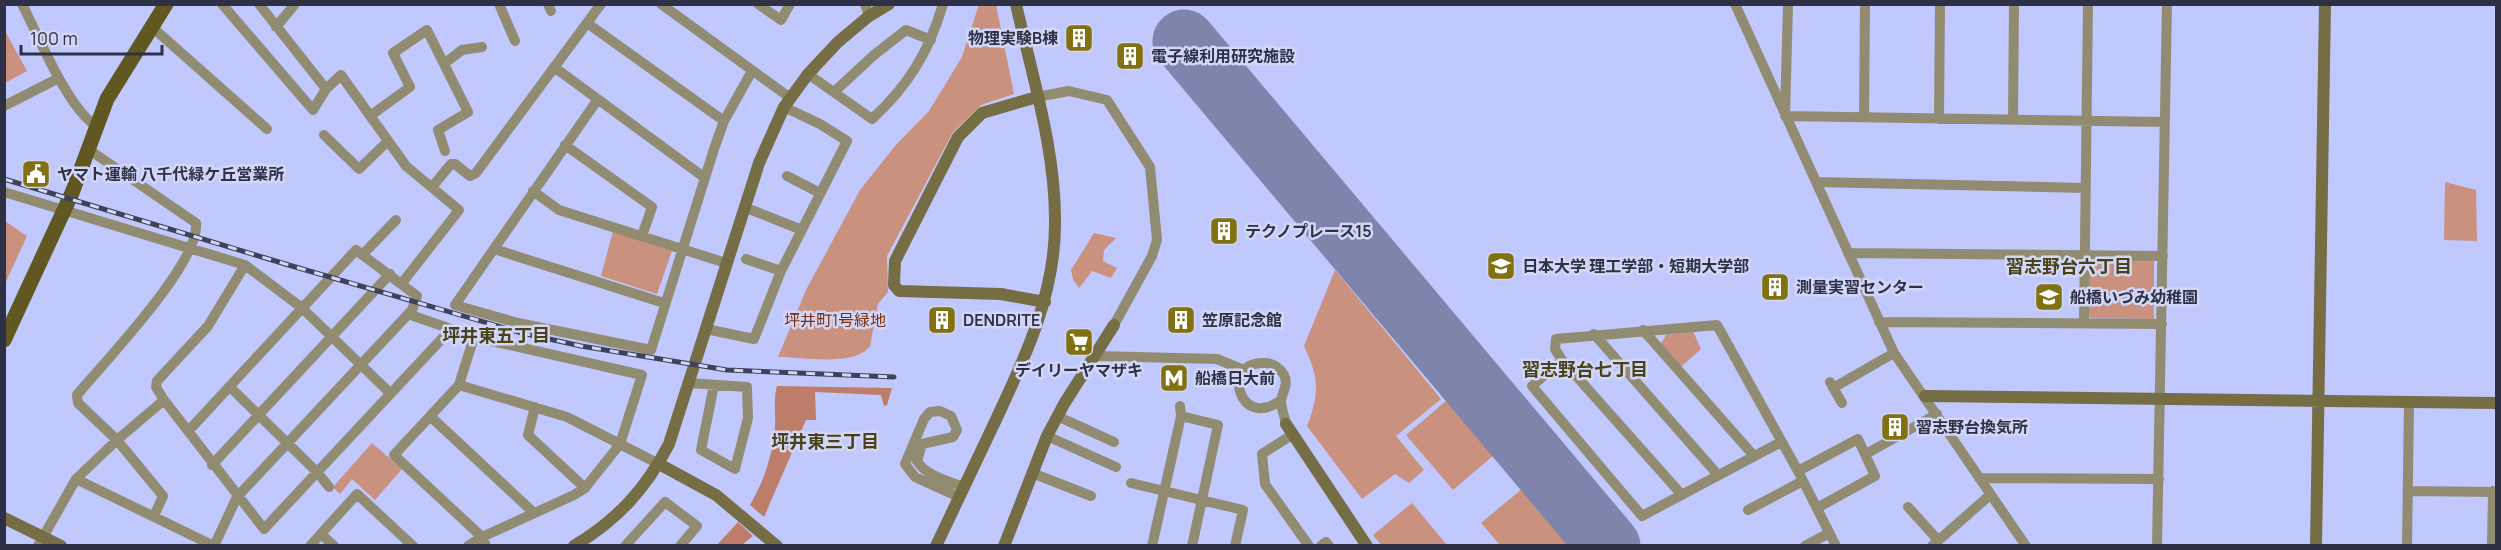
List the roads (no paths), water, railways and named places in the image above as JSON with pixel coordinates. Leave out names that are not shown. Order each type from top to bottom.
[{"type":"main road","points":[[4,340],[63,210],[107,99],[166,4]]},
{"type":"street","points":[[22,4],[59,78],[88,121],[96,126]]},
{"type":"street","points":[[222,4],[313,110],[327,89],[341,75],[406,166],[459,210],[402,283]]},
{"type":"street","points":[[259,4],[327,89]]},
{"type":"street","points":[[276,27],[295,4]]},
{"type":"street","points":[[499,4],[515,41]]},
{"type":"street","points":[[432,187],[451,164],[455,164],[470,176],[476,173],[601,4]]},
{"type":"street","points":[[661,4],[752,71],[787,102],[847,141],[782,271],[754,339],[706,329]]},
{"type":"street","points":[[758,4],[781,20],[790,4]]},
{"type":"street","points":[[578,544],[620,514],[650,478],[669,444],[744,207],[765,147],[787,102],[808,74],[867,10],[889,4]]},
{"type":"street","points":[[808,74],[872,119],[898,95],[932,40],[943,4]]},
{"type":"street","points":[[936,546],[1023,363],[1045,302],[1052,257],[1055,203],[1050,154],[1016,4]]},
{"type":"street","points":[[1735,4],[1894,353],[2026,546]]},
{"type":"street","points":[[1785,116],[1788,4]]},
{"type":"street","points":[[1864,117],[1865,4]]},
{"type":"street","points":[[1939,119],[1941,4]]},
{"type":"street","points":[[2013,119],[2014,4]]},
{"type":"street","points":[[2084,322],[2088,4]]},
{"type":"street","points":[[2157,546],[2167,4]]},
{"type":"street","points":[[2316,546],[2325,4]]},
{"type":"street","points":[[587,23],[724,120]]},
{"type":"street","points":[[152,27],[267,129]]},
{"type":"street","points":[[370,116],[410,87],[393,53],[427,30],[468,112],[438,130],[445,151]]},
{"type":"street","points":[[834,93],[874,55],[906,30],[932,40]]},
{"type":"street","points":[[445,63],[462,50],[482,47]]},
{"type":"street","points":[[554,67],[705,178]]},
{"type":"street","points":[[598,99],[455,305],[518,323],[651,350],[664,303],[724,120],[752,71]]},
{"type":"street","points":[[4,106],[59,78]]},
{"type":"street","points":[[1004,546],[1057,416],[1114,325],[1152,256],[1157,240],[1150,167],[1107,100],[1069,92],[1037,97],[982,112],[958,137],[895,261],[894,285],[899,291],[1001,294],[1045,302]]},
{"type":"street","points":[[1785,116],[2165,122]]},
{"type":"street","points":[[324,135],[359,169],[388,141]]},
{"type":"street","points":[[565,145],[652,207],[642,236]]},
{"type":"street","points":[[88,149],[196,223],[197,235],[166,288],[77,394],[78,403],[117,440],[163,496],[154,516]]},
{"type":"street","points":[[787,176],[820,193]]},
{"type":"street","points":[[1816,182],[2085,188]]},
{"type":"street","points":[[533,191],[559,210],[726,263]]},
{"type":"street","points":[[4,192],[245,265],[302,309],[390,393]]},
{"type":"street","points":[[744,207],[802,230]]},
{"type":"street","points":[[364,253],[396,220]]},
{"type":"street","points":[[494,249],[664,303]]},
{"type":"street","points":[[76,479],[214,546],[237,497],[408,314],[417,296],[364,253],[356,250],[193,426]]},
{"type":"street","points":[[1848,253],[2163,256]]},
{"type":"street","points":[[746,259],[782,271]]},
{"type":"street","points":[[245,265],[208,326],[157,381],[156,387],[212,465],[264,529],[451,329],[408,314]]},
{"type":"street","points":[[212,465],[390,274]]},
{"type":"street","points":[[1879,322],[2162,324]]},
{"type":"street","points":[[1682,495],[1562,360],[1556,349],[1556,339],[1717,325],[1836,546]]},
{"type":"street","points":[[1643,330],[1754,456]]},
{"type":"street","points":[[1594,334],[1718,475]]},
{"type":"street","points":[[468,546],[484,541],[585,488],[620,444],[642,375],[474,337],[459,385],[394,455],[484,541]]},
{"type":"street","points":[[1842,403],[1832,385],[1894,353]]},
{"type":"street","points":[[1096,356],[1217,359],[1244,370]]},
{"type":"street","points":[[1562,360],[1532,386],[1642,516],[1781,442]]},
{"type":"street","points":[[1260,363],[1270,363],[1280,369],[1285,377],[1286,387],[1281,400],[1271,408],[1262,410],[1254,407],[1241,396],[1238,383],[1244,370],[1251,364],[1260,363]]},
{"type":"street","points":[[689,383],[747,387],[748,418],[735,469],[701,450],[714,385]]},
{"type":"street","points":[[459,385],[567,417],[659,464],[730,506],[777,546]]},
{"type":"street","points":[[230,387],[317,472],[329,487]]},
{"type":"street","points":[[1925,396],[2496,403]]},
{"type":"street","points":[[40,541],[76,479],[164,400]]},
{"type":"street","points":[[1281,400],[1290,429]]},
{"type":"street","points":[[2407,546],[2409,402]]},
{"type":"street","points":[[535,407],[528,435],[585,488]]},
{"type":"street","points":[[1271,408],[1290,429],[1367,546]]},
{"type":"street","points":[[940,411],[951,416],[957,430],[953,436],[922,444],[917,461],[921,468],[961,492],[915,477],[905,464],[924,419],[930,412],[940,411]]},
{"type":"street","points":[[1152,546],[1166,491],[1181,411],[1218,425],[1192,546]]},
{"type":"street","points":[[1866,454],[1937,414]]},
{"type":"street","points":[[430,416],[534,513]]},
{"type":"street","points":[[1057,416],[1114,442]]},
{"type":"street","points":[[1290,429],[1262,454],[1264,484],[1309,546]]},
{"type":"street","points":[[1047,436],[1116,467]]},
{"type":"street","points":[[1748,510],[1858,439],[1875,476],[1817,508]]},
{"type":"street","points":[[1032,473],[1091,496]]},
{"type":"street","points":[[1979,478],[2159,479]]},
{"type":"street","points":[[1131,483],[1243,510],[1235,546]]},
{"type":"street","points":[[2408,491],[2495,491],[2492,546]]},
{"type":"street","points":[[310,546],[357,494],[412,546]]},
{"type":"street","points":[[1908,507],[1935,543],[1990,495]]},
{"type":"street","points":[[625,546],[665,502],[697,526],[680,546]]},
{"type":"street","points":[[4,518],[40,541],[61,546]]},
{"type":"street","points":[[1804,546],[1829,533]]},
{"type":"street","points":[[321,534],[334,546]]},
{"type":"street","points":[[1321,546],[1326,542],[1329,546]]},
{"type":"railway","points":[[4,179],[522,333],[581,346],[727,370],[894,377]]},
{"type":"place","name":"物理実験B棟","points":[[1079,38]]},
{"type":"place","name":"電子線利用研究施設","points":[[1130,56]]},
{"type":"place","name":"ヤマト運輸 八千代緑ケ丘営業所","points":[[36,174]]},
{"type":"place","name":"テクノプレース15","points":[[1224,231]]},
{"type":"place","name":"日本大学 理工学部・短期大学部","points":[[1501,266]]},
{"type":"place","name":"測量実習センター","points":[[1775,287]]},
{"type":"place","name":"船橋いづみ幼稚園","points":[[2049,297]]},
{"type":"place","name":"DENDRITE","points":[[942,320]]},
{"type":"place","name":"笠原記念館","points":[[1181,320]]},
{"type":"place","name":"デイリーヤマザキ","points":[[1079,342]]},
{"type":"place","name":"船橋日大前","points":[[1174,378]]},
{"type":"place","name":"習志野台換気所","points":[[1895,427]]},
{"type":"district","name":"習志野台六丁目","points":[[2069,267]]},
{"type":"district","name":"坪井東五丁目","points":[[496,336]]},
{"type":"district","name":"習志野台七丁目","points":[[1585,370]]},
{"type":"district","name":"坪井東三丁目","points":[[825,442]]},
{"type":"park label","name":"坪井町1号緑地","points":[[835,320]]}]
